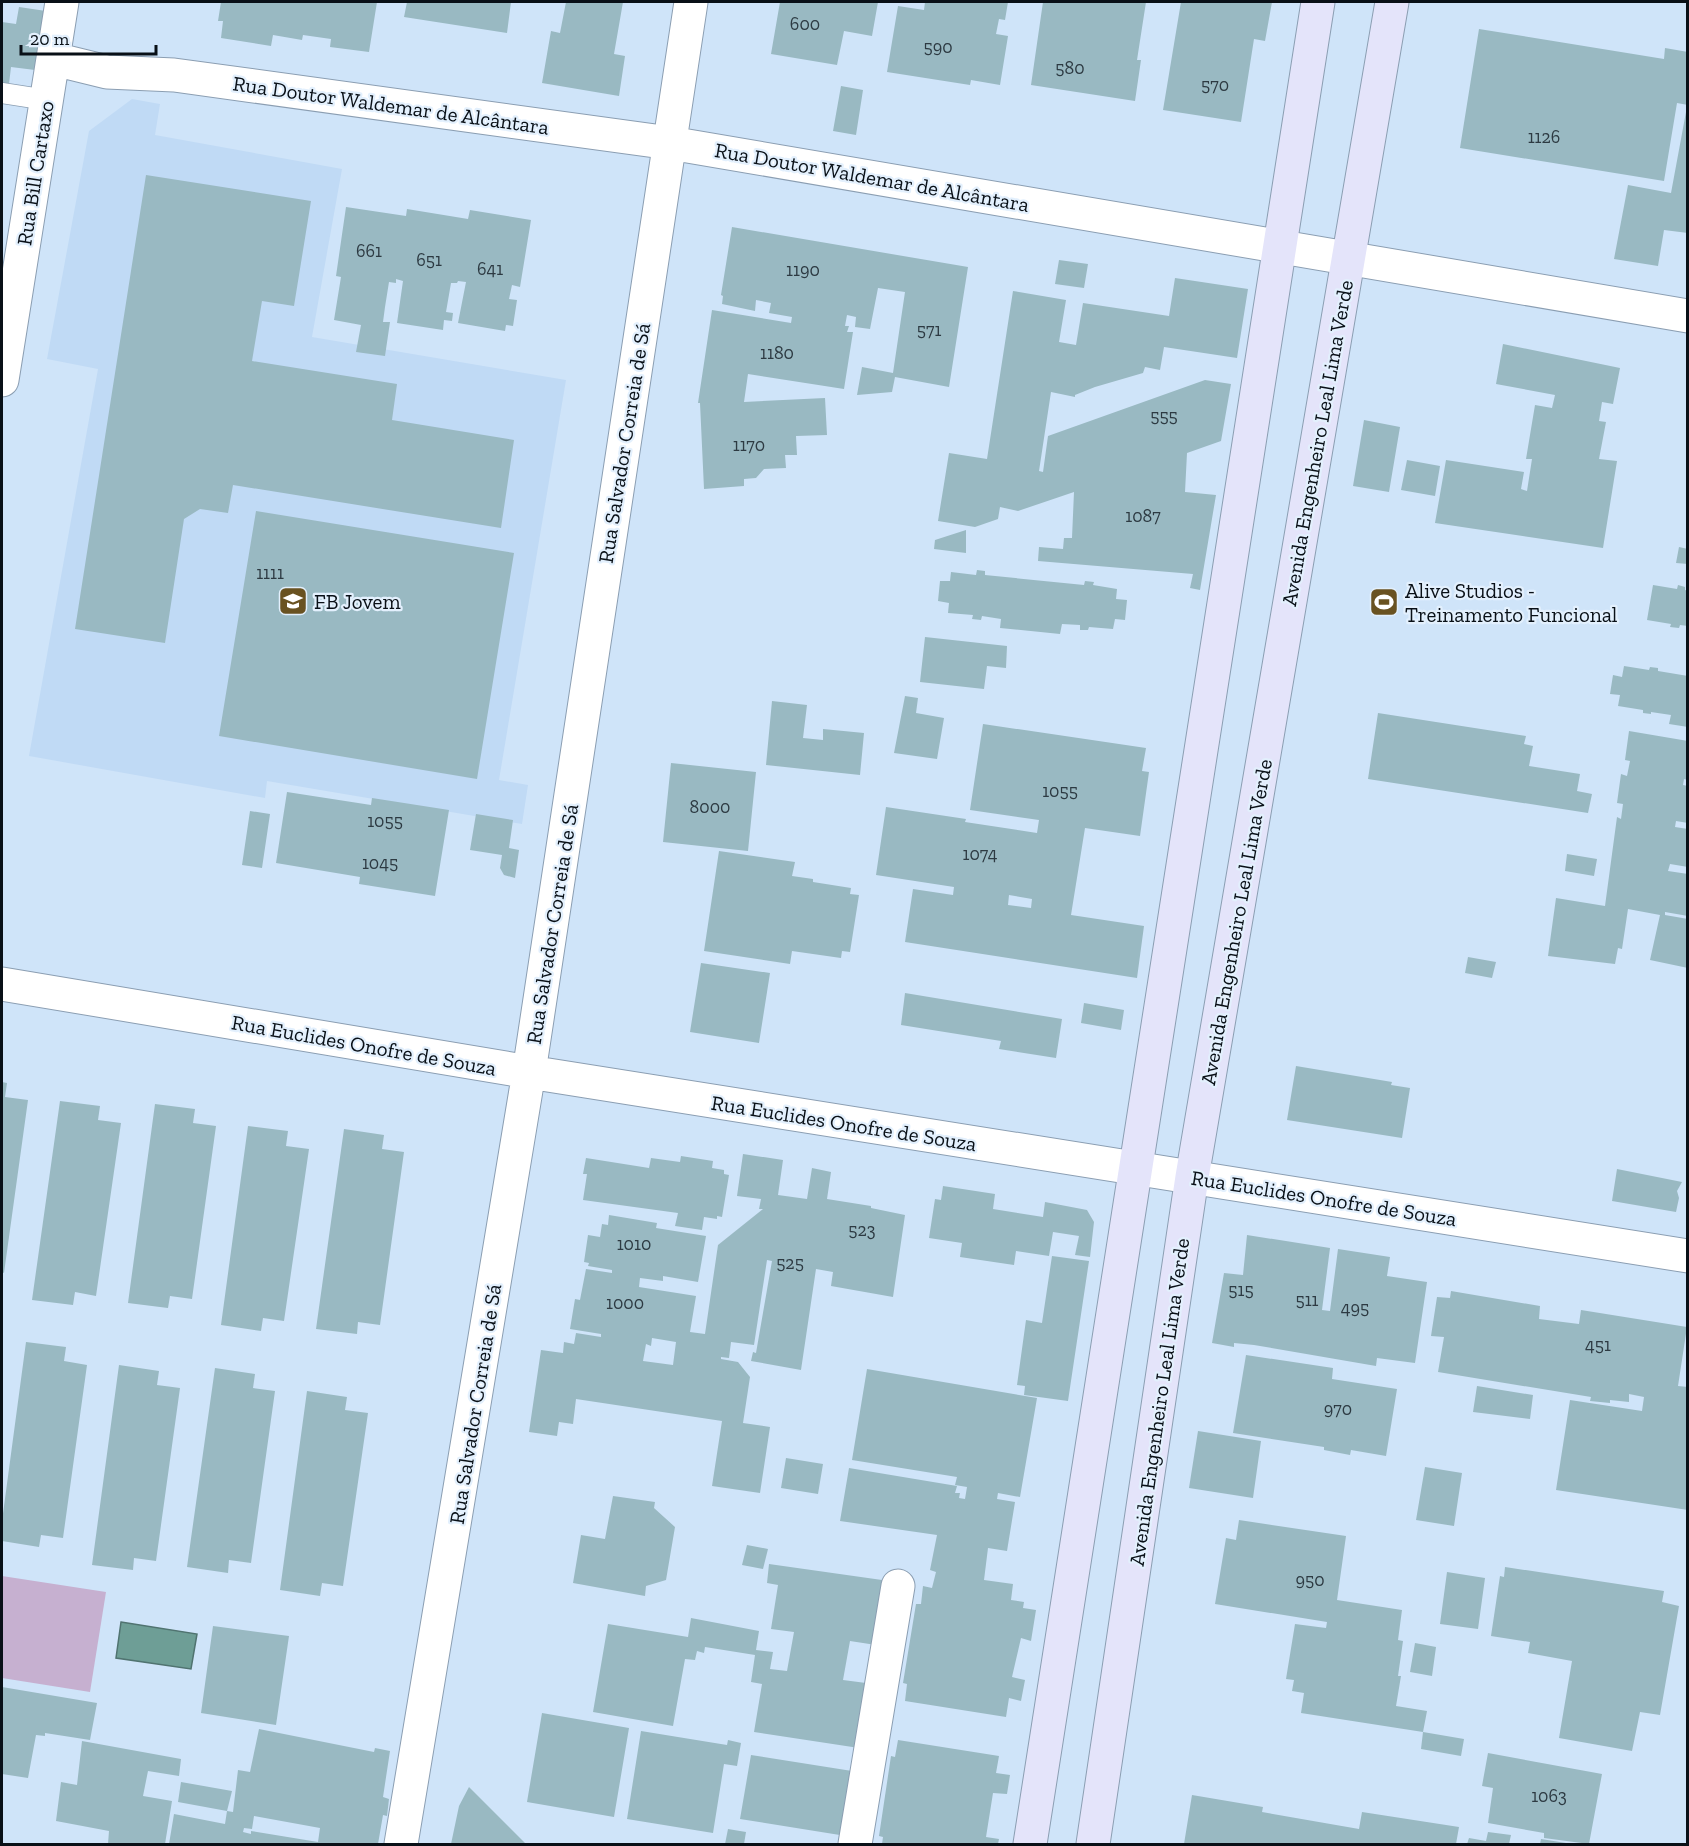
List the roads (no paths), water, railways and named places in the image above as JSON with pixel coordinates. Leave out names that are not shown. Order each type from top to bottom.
[{"type":"main road","points":[[1030,1845],[1318,2]]},
{"type":"main road","name":"Avenida Engenheiro Leal Lima Verde","points":[[1093,1845],[1192,1177],[1392,2]]},
{"type":"street","name":"Rua Bill Cartaxo","points":[[2,380],[62,2]]},
{"type":"street","name":"Rua Salvador Correia de Sá","points":[[402,1845],[529,1072],[691,2]]},
{"type":"street","name":"Rua Doutor Waldemar de Alcântara","points":[[54,59],[106,72],[174,75],[670,143],[1688,316]]},
{"type":"street","name":"Rua Euclides Onofre de Souza","points":[[2,984],[529,1072],[1688,1256]]},
{"type":"street","points":[[855,1845],[898,1586]]},
{"type":"lane","points":[[2,93],[47,100]]},
{"type":"place","name":"FB Jovem","points":[[293,601]]},
{"type":"place","name":"Alive Studios - Treinamento Funcional","points":[[1384,602]]}]
